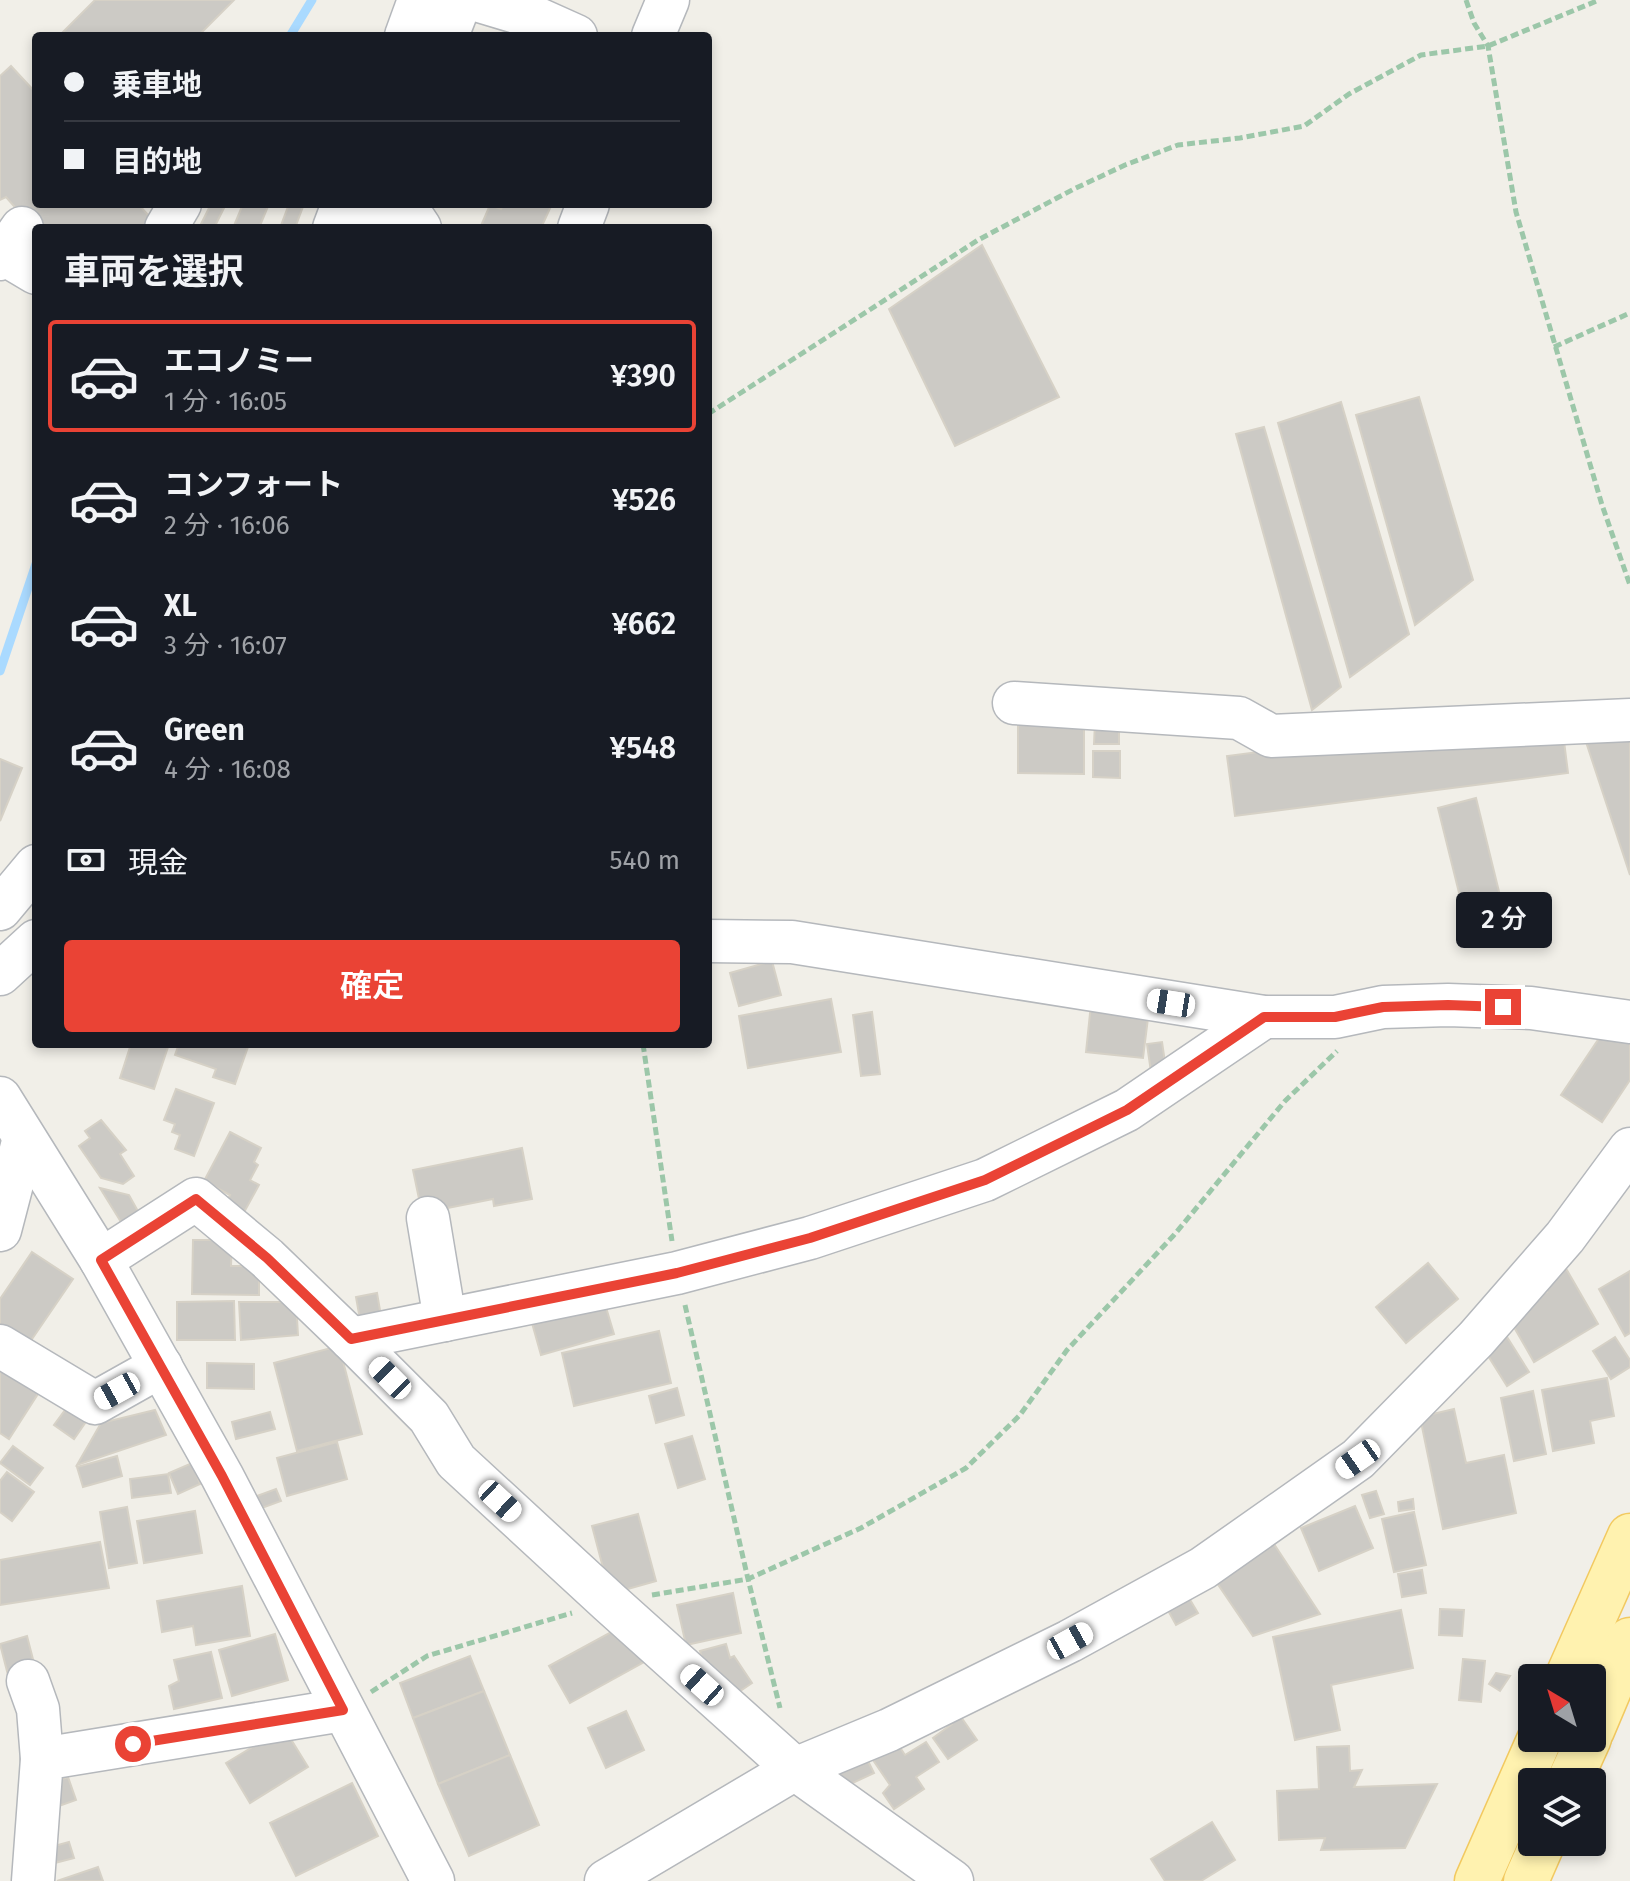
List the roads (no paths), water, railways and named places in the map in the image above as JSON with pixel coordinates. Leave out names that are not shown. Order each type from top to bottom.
[{"type":"main road","points":[[1573,1664],[1630,1536]]},
{"type":"main road","points":[[1606,1697],[1630,1640]]},
{"type":"main road","points":[[1477,1881],[1534,1752]]},
{"type":"main road","points":[[1526,1881],[1537,1856]]},
{"type":"street","points":[[407,32],[419,0]]},
{"type":"street","points":[[449,32],[461,0]]},
{"type":"street","points":[[476,0],[536,18],[567,32]]},
{"type":"street","points":[[655,32],[668,0]]},
{"type":"street","points":[[1014,703],[1239,718],[1271,736],[1630,720]]},
{"type":"street","points":[[0,909],[32,871]]},
{"type":"street","points":[[712,941],[792,942],[1264,1017],[1335,1017],[1383,1007],[1448,1005],[1531,1008],[1629,1018]]},
{"type":"street","points":[[0,974],[32,945]]},
{"type":"street","points":[[351,1339],[677,1273],[810,1238],[985,1180],[1127,1110],[1264,1017]]},
{"type":"street","points":[[0,1098],[101,1260],[222,1476],[433,1881]]},
{"type":"street","points":[[0,1230],[24,1138]]},
{"type":"street","points":[[606,1881],[795,1769],[889,1730],[1042,1655],[1190,1576],[1358,1459],[1476,1339],[1565,1237],[1630,1149]]},
{"type":"street","points":[[101,1260],[196,1199],[267,1258],[351,1339],[429,1417],[456,1461],[609,1602],[795,1769],[952,1881]]},
{"type":"street","points":[[428,1218],[445,1320]]},
{"type":"street","points":[[0,1346],[95,1403],[161,1366]]},
{"type":"street","points":[[28,1681],[38,1709],[42,1759],[33,1881]]},
{"type":"street","points":[[42,1759],[343,1710]]},
{"type":"waterway","points":[[292,32],[312,0]]},
{"type":"waterway","points":[[0,671],[32,576]]}]
